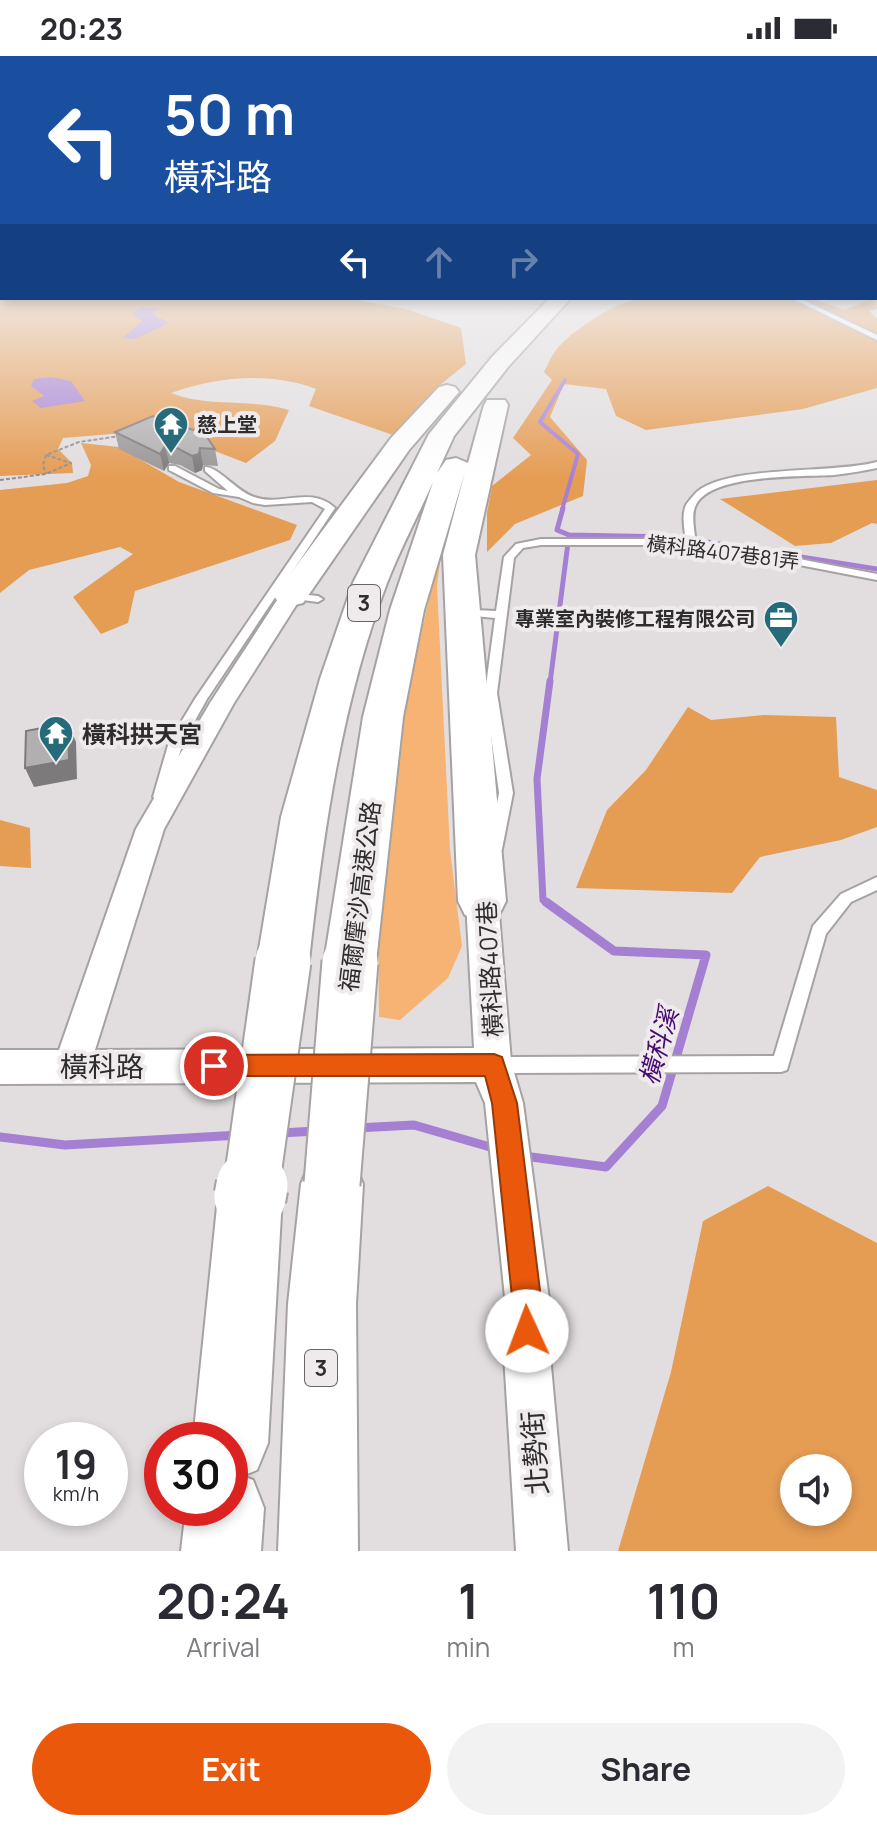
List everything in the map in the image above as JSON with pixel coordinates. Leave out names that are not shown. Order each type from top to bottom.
[{"type":"highway","points":[[280,596],[400,444],[469,371],[508,340]]},
{"type":"highway","name":"3","points":[[232,1422],[250,1197],[303,817],[336,692],[370,583],[442,434],[521,340]]},
{"type":"highway","name":"福爾摩沙高速公路","points":[[318,1551],[322,1304],[350,962],[383,717],[407,610],[449,476],[505,392],[549,340]]},
{"type":"highway","points":[[482,901],[459,555],[505,392]]},
{"type":"highway","points":[[221,1551],[223,1526]]},
{"type":"street","points":[[72,1066],[150,829],[280,596]]},
{"type":"street","name":"橫科路407巷","points":[[482,901],[497,1090]]},
{"type":"street","name":"橫科路","points":[[0,1067],[72,1066],[497,1090]]},
{"type":"street","name":"北勢街","points":[[497,1090],[527,1355],[542,1551]]},
{"type":"lane","points":[[691,544],[690,507],[699,491],[719,482],[739,478],[843,473],[877,465]]},
{"type":"lane","points":[[172,468],[216,491],[259,502],[313,498],[330,508],[280,596],[318,599]]},
{"type":"lane","points":[[208,469],[241,496]]},
{"type":"lane","name":"橫科路407巷81弄","points":[[520,546],[553,542],[691,544],[877,577]]},
{"type":"lane","name":"橫科路407巷","points":[[482,901],[504,815],[506,793],[491,703],[509,557],[520,546]]},
{"type":"lane","points":[[474,613],[501,615]]},
{"type":"lane","name":"橫科路","points":[[497,1090],[536,1065],[781,1064],[819,931],[846,898],[877,883]]},
{"type":"path","points":[[46,455],[79,442],[125,435]]},
{"type":"path","points":[[46,455],[43,465],[46,474]]},
{"type":"path","points":[[0,480],[46,474],[71,463],[46,455]]},
{"type":"shaded area","points":[[0,340],[463,340],[466,364],[440,385],[393,435],[309,406],[316,389],[280,380],[243,378],[206,383],[171,393],[185,398],[260,404],[289,410],[275,441],[246,463],[160,430],[63,438],[58,449],[72,463],[73,473],[0,476]]},
{"type":"shaded area","points":[[877,340],[877,388],[803,409],[646,430],[616,416],[606,389],[564,384],[550,417],[587,460],[583,496],[515,524],[487,552],[487,513],[492,486],[531,455],[513,438],[552,380],[544,372],[563,342]]},
{"type":"shaded area","points":[[51,377],[71,381],[85,401],[41,408],[32,401],[44,396],[31,386],[34,379]]},
{"type":"shaded area","points":[[81,443],[119,447],[179,482],[297,525],[290,540],[135,591],[128,623],[101,634],[73,597],[133,554],[120,547],[29,570],[0,593],[0,490],[67,483],[88,476],[91,465]]},
{"type":"shaded area","points":[[877,480],[877,524],[872,523],[831,543],[795,546],[720,499]]},
{"type":"shaded area","points":[[443,539],[437,586],[450,850],[462,946],[448,978],[400,1020],[379,1017],[378,924],[401,721]]},
{"type":"shaded area","points":[[688,707],[711,720],[764,715],[836,717],[839,777],[877,790],[877,827],[841,840],[760,857],[732,893],[576,888],[607,810],[646,770]]},
{"type":"shaded area","points":[[0,820],[30,828],[31,868],[0,866]]},
{"type":"shaded area","points":[[768,1186],[877,1243],[877,1551],[618,1551],[671,1372],[703,1221]]},
{"type":"building","points":[[153,416],[205,434],[215,449],[200,448],[199,454],[192,456],[165,446],[160,454],[115,432]]},
{"type":"building","points":[[68,723],[69,760],[25,768],[26,731]]},
{"type":"waterway","points":[[562,510],[578,454],[540,422],[565,380]]},
{"type":"waterway","points":[[563,508],[557,530],[569,535]]},
{"type":"waterway","name":"橫科溪","points":[[550,683],[569,535]]},
{"type":"waterway","name":"橫科溪","points":[[569,535],[672,537]]},
{"type":"waterway","name":"橫科溪","points":[[707,542],[877,569]]},
{"type":"waterway","name":"橫科溪","points":[[548,904],[543,900],[537,779],[550,681]]},
{"type":"waterway","name":"橫科溪","points":[[524,1156],[606,1167],[662,1106],[706,955],[614,951],[546,902]]},
{"type":"waterway","name":"橫科溪","points":[[356,1128],[414,1125],[497,1149]]},
{"type":"waterway","name":"橫科溪","points":[[281,1133],[316,1131]]},
{"type":"waterway","name":"橫科溪","points":[[0,1137],[65,1145],[240,1135]]},
{"type":"place","name":"慈上堂","points":[[171,455]]},
{"type":"place","name":"專業室內裝修工程有限公司","points":[[781,649]]},
{"type":"place","name":"橫科拱天宮","points":[[56,764]]},
{"type":"route","points":[[214,1066],[494,1065],[504,1103],[528,1307],[527,1331]]}]
